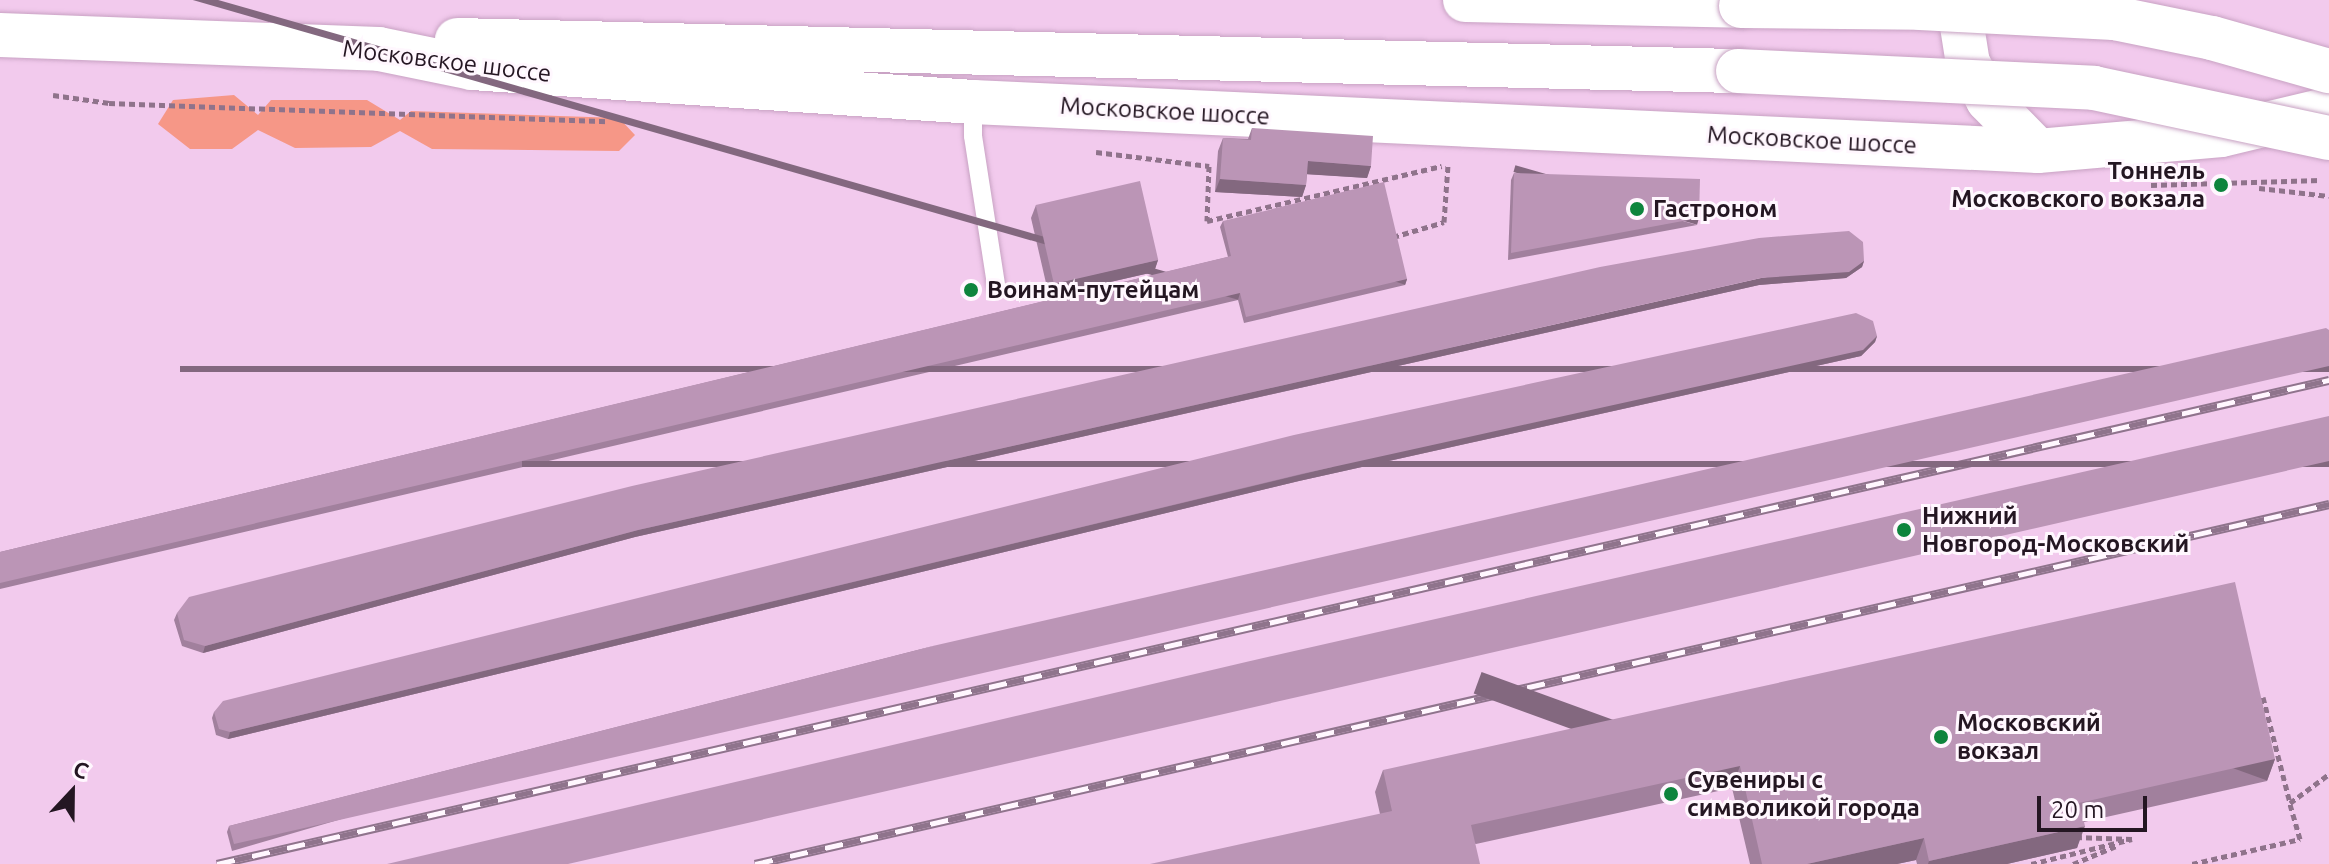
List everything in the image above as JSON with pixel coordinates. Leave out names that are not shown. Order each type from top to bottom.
[{"type":"main road","points":[[1465,0],[1920,8],[2114,18],[2212,38],[2329,71]]},
{"type":"main road","points":[[1966,0],[1962,26],[1968,63],[1988,100],[2038,151]]},
{"type":"main road","name":"Московское шоссе","points":[[0,35],[379,49],[472,68],[973,102],[2038,151],[2221,135],[2329,109]]},
{"type":"main road","points":[[379,49],[468,39],[1738,71],[2094,88],[2329,138]]},
{"type":"lane","points":[[973,102],[973,136],[996,285]]},
{"type":"path","points":[[1380,240],[1444,222],[1449,164]]},
{"type":"path","points":[[1209,166],[1217,166]]},
{"type":"path","points":[[1302,186],[1311,200]]},
{"type":"path","points":[[2246,186],[2329,196]]},
{"type":"path","points":[[2192,864],[2300,839],[2263,697]]},
{"type":"path","points":[[2271,762],[2279,761]]},
{"type":"path","points":[[2290,803],[2329,774]]},
{"type":"path","points":[[2074,837],[2132,839]]},
{"type":"path","points":[[2031,864],[2132,839]]},
{"type":"path","points":[[2073,864],[2132,839]]},
{"type":"shaded area","points":[[234,95],[258,115],[271,100],[367,100],[400,120],[411,111],[619,118],[635,135],[619,151],[432,149],[400,131],[371,147],[295,148],[258,130],[232,149],[190,149],[158,124],[173,100]]},
{"type":"building","points":[[1252,128],[1373,136],[1371,166],[1308,161],[1306,185],[1220,179],[1223,138],[1251,140]]},
{"type":"building","points":[[1514,173],[1700,179],[1699,218],[1511,253]]},
{"type":"building","points":[[1140,181],[1158,260],[1054,284],[1036,205]]},
{"type":"building","points":[[1384,182],[1407,279],[1246,317],[1240,293],[0,583],[0,552],[1231,256],[1223,221]]},
{"type":"building","points":[[1849,231],[1863,242],[1864,261],[1849,272],[1761,278],[638,530],[205,646],[184,640],[177,613],[189,597],[632,486],[1600,267],[1759,238]]},
{"type":"building","points":[[1856,313],[1873,321],[1877,336],[1863,350],[1301,474],[230,732],[219,729],[214,712],[223,701],[1294,435]]},
{"type":"building","points":[[2326,328],[2329,330],[2329,366],[234,844],[229,826],[937,645]]},
{"type":"building","points":[[2329,416],[2329,461],[568,864],[387,864],[1246,662]]},
{"type":"building","name":"Московский вокзал","points":[[2235,582],[2275,759],[2079,803],[2085,826],[1929,861],[1924,838],[1807,864],[1762,864],[1740,766],[1471,825],[1480,864],[1150,864],[1392,811],[1383,770]]},
{"type":"railway","points":[[217,864],[2329,380]]},
{"type":"railway","points":[[755,864],[2329,504]]},
{"type":"place","name":"Тоннель Московского вокзала","points":[[2221,185]]},
{"type":"place","name":"Гастроном","points":[[1637,209]]},
{"type":"place","name":"Воинам-путейцам","points":[[971,290]]},
{"type":"place","name":"Нижний Новгород-Московский","points":[[1904,530]]},
{"type":"place","name":"Московский вокзал","points":[[1941,737]]},
{"type":"place","name":"Сувениры с символикой города","points":[[1671,794]]}]
